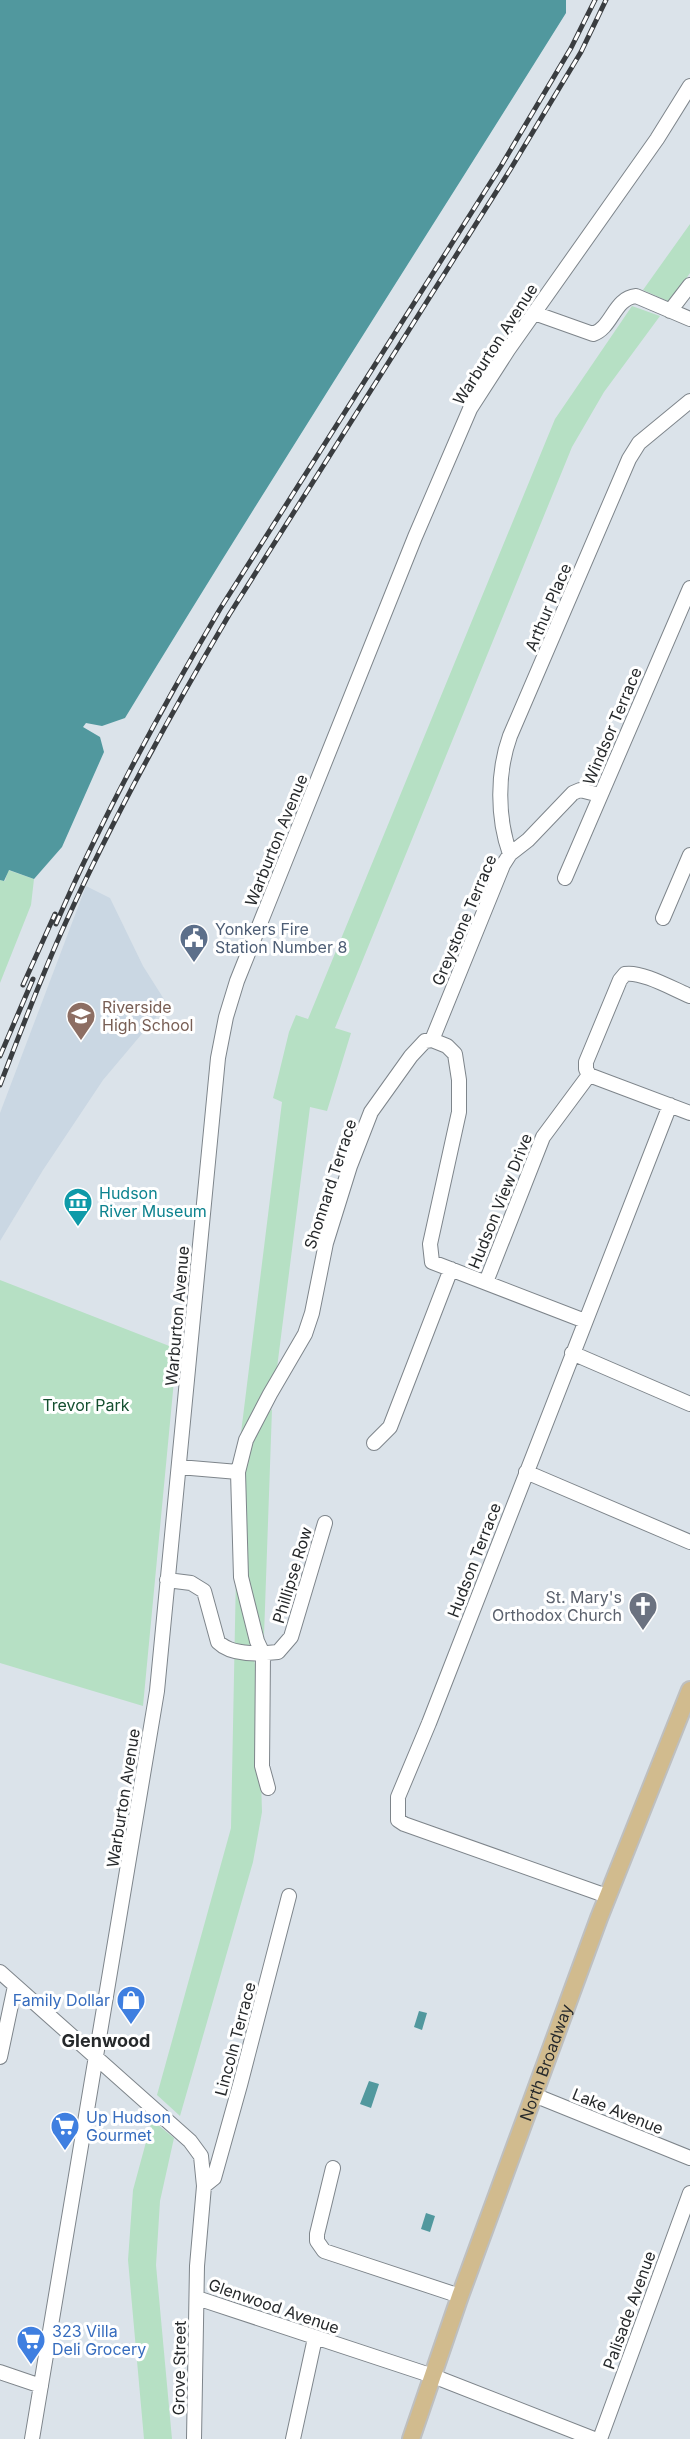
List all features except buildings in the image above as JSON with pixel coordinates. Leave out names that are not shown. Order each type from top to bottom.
[{"type":"main road","name":"North Broadway","points":[[411,2439],[460,2296],[607,1896],[690,1690]]},
{"type":"street","name":"Warburton Avenue","points":[[32,2439],[155,1701],[218,1058],[226,1017],[237,981],[462,426],[484,386],[657,139],[690,86]]},
{"type":"street","points":[[670,311],[690,285]]},
{"type":"street","points":[[534,313],[593,334],[605,327],[619,306],[630,297],[636,296],[690,319]]},
{"type":"street","name":"Arthur Place","points":[[510,854],[504,837],[501,776],[503,756],[510,736],[629,459],[639,443],[690,401]]},
{"type":"street","name":"Windsor Terrace","points":[[565,878],[690,588]]},
{"type":"street","name":"Greystone Terrace","points":[[432,1040],[503,865],[510,854],[528,840],[573,793],[580,790],[600,795]]},
{"type":"street","points":[[663,918],[685,882],[690,855]]},
{"type":"street","points":[[690,996],[643,976],[625,974],[620,980],[586,1062],[586,1069],[590,1075],[690,1113]]},
{"type":"street","points":[[432,1040],[447,1046],[455,1054],[458,1062],[458,1126],[430,1244],[432,1262],[585,1321]]},
{"type":"street","name":"Shonnard Terrace","points":[[268,1788],[262,1766],[263,1654],[257,1641],[242,1577],[238,1472],[252,1427],[305,1334],[312,1313],[326,1243],[350,1166],[371,1112],[411,1056],[425,1041],[432,1040]]},
{"type":"street","name":"Hudson View Drive","points":[[486,1282],[543,1137],[590,1075]]},
{"type":"street","name":"Hudson Terrace","points":[[607,1896],[398,1820],[398,1797],[429,1723],[669,1105]]},
{"type":"street","points":[[374,1443],[390,1427],[451,1269]]},
{"type":"street","points":[[572,1353],[690,1404]]},
{"type":"street","points":[[179,1467],[238,1472]]},
{"type":"street","points":[[526,1472],[690,1542]]},
{"type":"street","name":"Phillipse Row","points":[[263,1654],[278,1652],[291,1637],[325,1523]]},
{"type":"street","points":[[167,1580],[191,1583],[204,1591],[218,1642],[224,1647],[232,1651],[263,1654]]},
{"type":"street","name":"Lincoln Terrace","points":[[204,2186],[213,2178],[216,2168],[289,1896]]},
{"type":"street","name":"Glenwood Avenue","points":[[0,1972],[190,2141],[201,2157],[204,2186],[196,2298],[433,2376],[594,2439]]},
{"type":"street","points":[[0,2057],[15,1986]]},
{"type":"street","name":"Lake Avenue","points":[[534,2095],[690,2158]]},
{"type":"street","points":[[333,2168],[317,2234],[317,2241],[324,2251],[460,2296]]},
{"type":"street","name":"Palisade Avenue","points":[[600,2439],[690,2193]]},
{"type":"street","name":"Grove Street","points":[[194,2439],[196,2298]]},
{"type":"street","points":[[293,2439],[315,2338]]},
{"type":"street","points":[[0,2372],[41,2386]]},
{"type":"shaded area","name":"Riverside High School","points":[[86,886],[110,898],[143,966],[167,1004],[103,1080],[43,1170],[0,1241],[0,1113]]},
{"type":"green space","points":[[690,224],[690,273],[670,302],[643,290]]},
{"type":"green space","points":[[632,306],[660,316],[604,392],[572,447],[335,1028],[351,1033],[327,1111],[310,1107],[277,1368],[240,1441],[282,1102],[273,1098],[289,1032],[296,1015],[308,1019],[555,419]]},
{"type":"green space","points":[[8,870],[34,879],[31,905],[0,983],[0,880],[5,881]]},
{"type":"green space","name":"Trevor Park","points":[[0,1280],[177,1349],[143,1706],[0,1663]]},
{"type":"green space","points":[[272,1409],[264,1636],[248,1577],[243,1476],[256,1428]]},
{"type":"green space","points":[[236,1574],[258,1679],[262,1812],[253,1862],[180,2116],[157,2095],[231,1828]]},
{"type":"green space","points":[[152,2120],[174,2138],[160,2201],[156,2265],[172,2439],[144,2439],[128,2260],[133,2190]]},
{"type":"water","points":[[0,0],[566,0],[566,13],[125,718],[102,726],[86,723],[83,727],[100,737],[104,752],[62,847],[34,879],[9,870],[4,881],[0,880]]},
{"type":"water","points":[[419,2011],[427,2013],[422,2030],[414,2027]]},
{"type":"water","points":[[369,2081],[379,2084],[371,2108],[360,2104]]},
{"type":"water","points":[[426,2213],[435,2216],[430,2232],[421,2229]]},
{"type":"railway","points":[[56,924],[133,764],[220,609],[501,166],[571,48],[595,0]]},
{"type":"railway","points":[[0,1085],[65,924],[122,806],[164,729],[229,615],[510,170],[581,52],[606,0]]},
{"type":"railway","points":[[23,985],[55,914]]},
{"type":"railway","points":[[0,1056],[33,979]]},
{"type":"place","name":"Yonkers Fire Station Number 8","points":[[194,964]]},
{"type":"place","name":"Riverside High School","points":[[81,1042]]},
{"type":"place","name":"Hudson River Museum","points":[[78,1228]]},
{"type":"place","name":"St. Mary's Orthodox Church","points":[[643,1632]]},
{"type":"place","name":"Family Dollar","points":[[131,2026]]},
{"type":"place","name":"Up Hudson Gourmet","points":[[65,2152]]},
{"type":"place","name":"323 Villa Deli Grocery","points":[[31,2366]]},
{"type":"district","name":"Glenwood","points":[[106,2040]]}]
